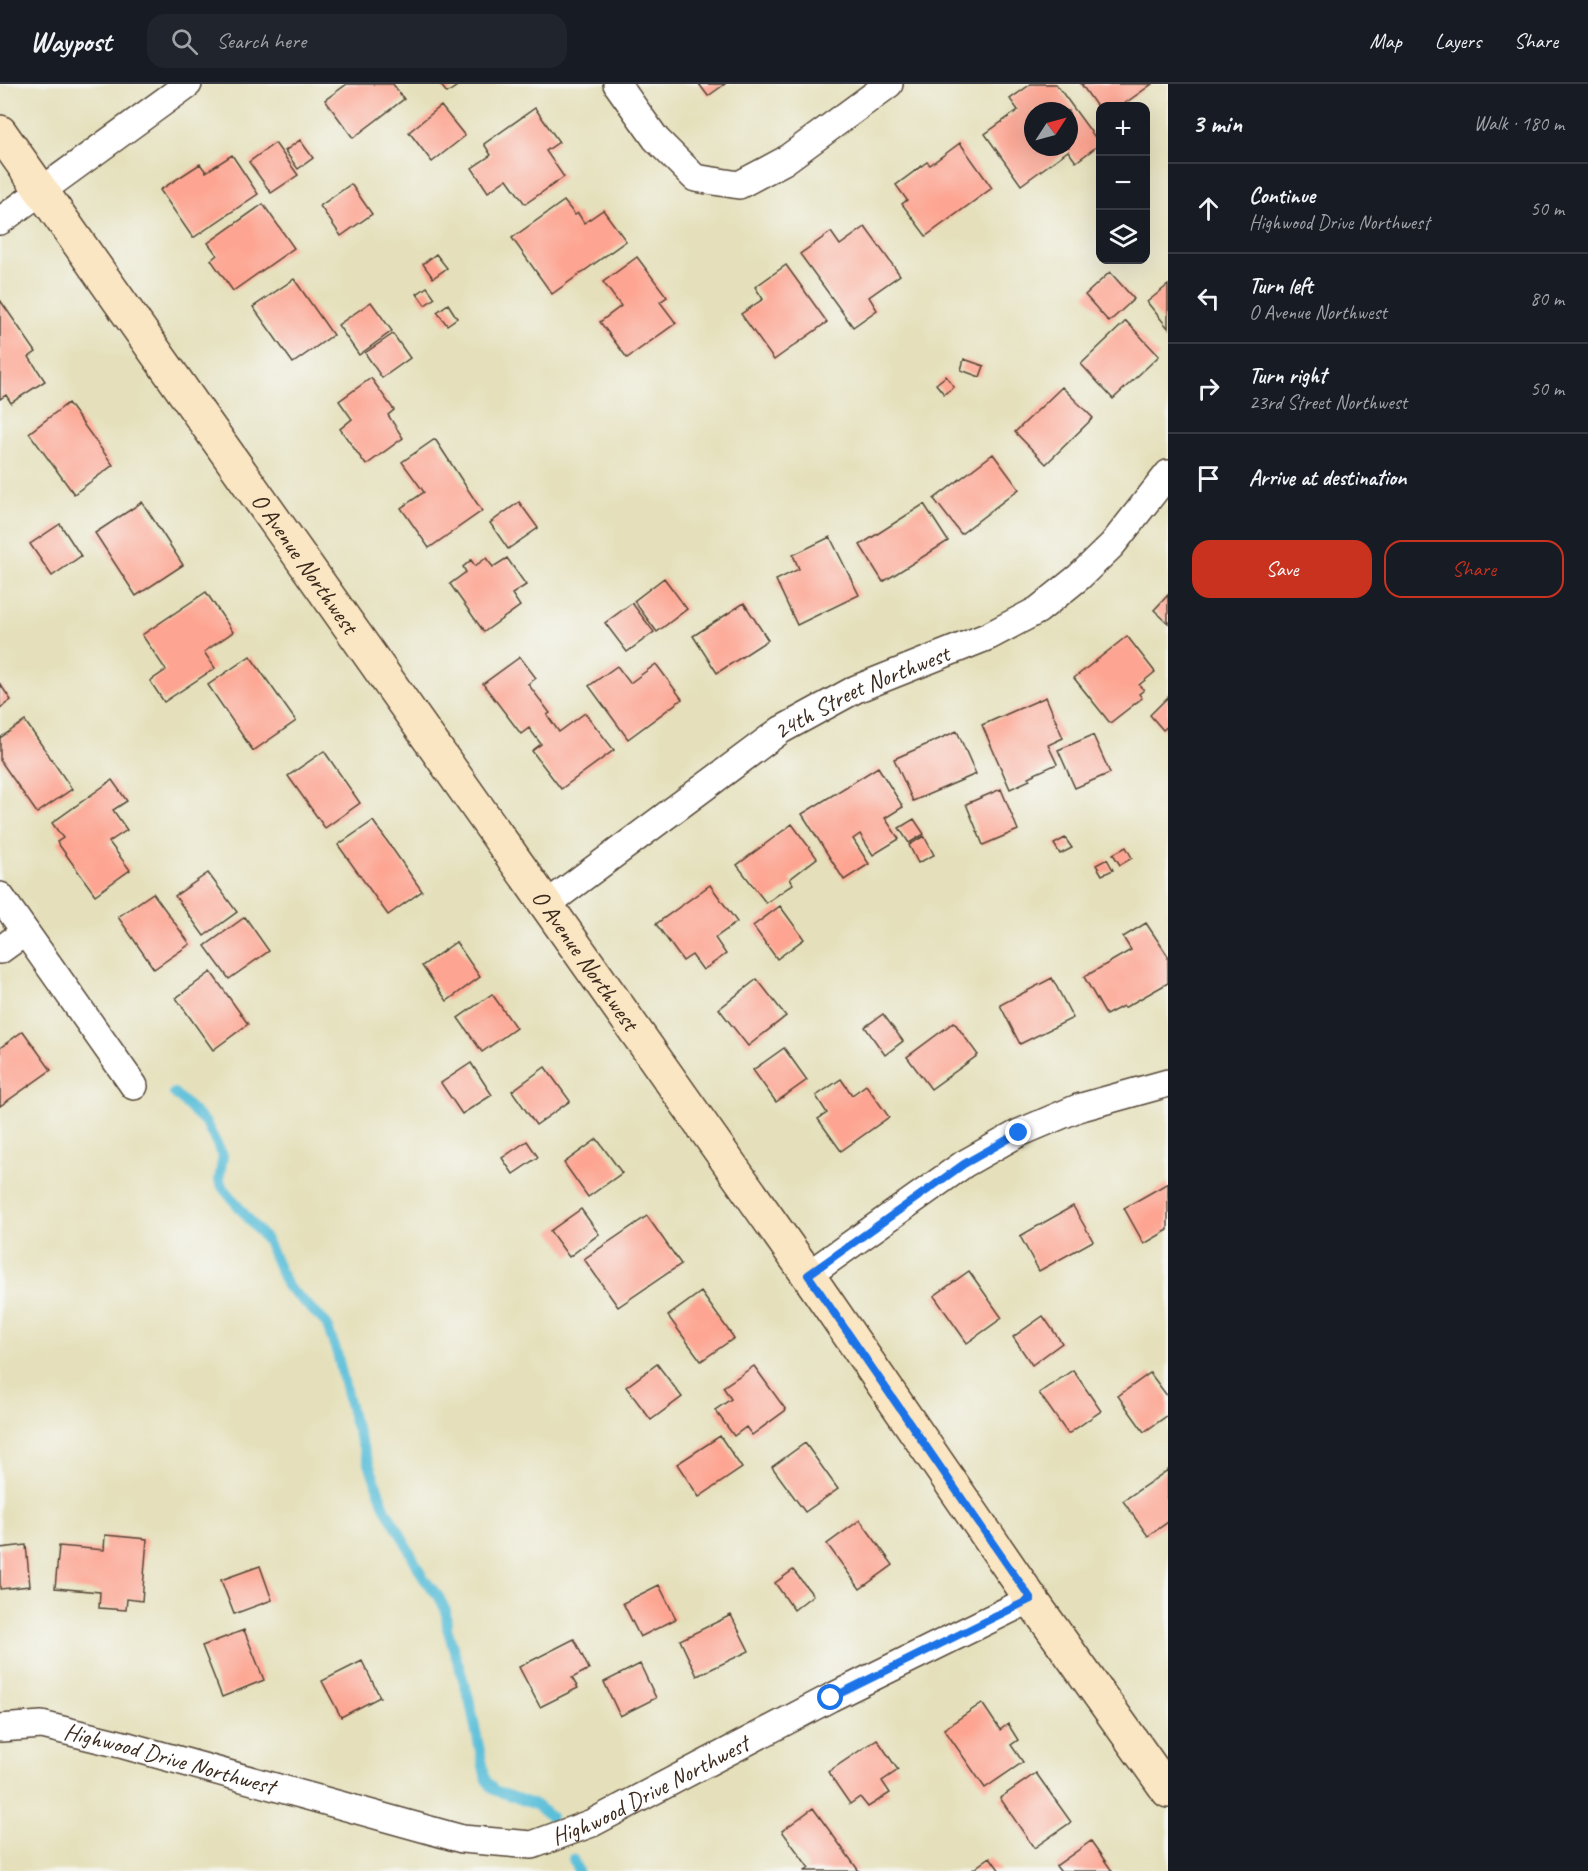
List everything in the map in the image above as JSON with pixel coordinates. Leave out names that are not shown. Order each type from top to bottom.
[{"type":"street","points":[[0,221],[188,84]]},
{"type":"street","points":[[617,84],[656,139],[695,178],[739,186],[784,161],[889,84]]},
{"type":"street","name":"O Avenue Northwest","points":[[0,132],[808,1275],[1031,1599],[1168,1791]]},
{"type":"street","name":"24th Street Northwest","points":[[546,905],[781,730],[856,689],[989,636],[1038,610],[1079,577],[1112,545],[1168,474]]},
{"type":"street","points":[[0,896],[134,1086]]},
{"type":"street","points":[[0,950],[25,932]]},
{"type":"street","points":[[808,1275],[964,1164],[1019,1133],[1078,1108],[1168,1083]]},
{"type":"street","name":"Highwood Drive Northwest","points":[[0,1728],[42,1725],[124,1745],[462,1839],[532,1845],[592,1823],[831,1698],[1031,1599]]},
{"type":"building","points":[[347,84],[393,84],[404,99],[353,138],[325,100]]},
{"type":"building","points":[[440,84],[460,84],[447,93]]},
{"type":"building","points":[[699,84],[725,84],[708,96]]},
{"type":"building","points":[[1031,84],[1056,84],[1069,102],[1024,102],[1024,156],[1061,156],[1021,185],[985,134],[1018,110],[1010,99]]},
{"type":"building","points":[[1081,84],[1152,84],[1127,102],[1096,102],[1096,105]]},
{"type":"building","points":[[441,106],[465,136],[432,162],[409,132]]},
{"type":"building","points":[[535,108],[559,142],[546,151],[564,177],[525,204],[507,179],[488,192],[472,168],[491,155],[484,144]]},
{"type":"building","points":[[1078,114],[1096,139],[1096,147],[1076,162],[1072,156],[1078,156]]},
{"type":"building","points":[[300,140],[313,158],[298,169],[285,151]]},
{"type":"building","points":[[275,143],[298,175],[271,193],[249,162]]},
{"type":"building","points":[[960,143],[992,188],[926,236],[902,204],[907,200],[896,185],[927,162],[930,165]]},
{"type":"building","points":[[232,155],[258,194],[193,238],[160,190],[200,164],[206,172]]},
{"type":"building","points":[[351,184],[372,214],[341,236],[320,206]]},
{"type":"building","points":[[564,201],[575,215],[578,213],[584,223],[603,210],[626,241],[552,294],[512,238]]},
{"type":"building","points":[[263,204],[294,248],[233,291],[211,260],[217,255],[208,243]]},
{"type":"building","points":[[865,227],[900,275],[869,297],[877,310],[853,327],[800,254],[831,232],[840,245]]},
{"type":"building","points":[[436,254],[447,268],[433,278],[423,264]]},
{"type":"building","points":[[637,257],[667,297],[660,302],[676,323],[627,358],[600,322],[621,306],[603,282]]},
{"type":"building","points":[[786,265],[827,322],[774,360],[741,314],[763,299],[755,287]]},
{"type":"building","points":[[1110,272],[1134,299],[1109,322],[1085,295]]},
{"type":"building","points":[[294,279],[333,335],[293,363],[253,307]]},
{"type":"building","points":[[1168,285],[1168,328],[1147,302]]},
{"type":"building","points":[[427,287],[435,298],[425,305],[417,294]]},
{"type":"building","points":[[0,300],[36,352],[29,357],[45,381],[11,403],[6,395],[0,399]]},
{"type":"building","points":[[371,302],[392,331],[359,355],[338,325]]},
{"type":"building","points":[[448,304],[457,318],[447,325],[437,312]]},
{"type":"building","points":[[1126,321],[1159,356],[1113,399],[1081,364]]},
{"type":"building","points":[[393,334],[410,358],[382,378],[365,353]]},
{"type":"building","points":[[964,359],[984,366],[980,377],[961,370]]},
{"type":"building","points":[[946,376],[954,387],[944,394],[936,384]]},
{"type":"building","points":[[371,378],[394,410],[388,415],[403,438],[366,465],[340,429],[352,419],[339,401]]},
{"type":"building","points":[[1062,387],[1093,418],[1046,464],[1015,432]]},
{"type":"building","points":[[68,403],[113,465],[74,494],[29,433]]},
{"type":"building","points":[[435,439],[482,511],[429,548],[401,508],[424,492],[402,462]]},
{"type":"building","points":[[993,454],[1019,489],[961,534],[934,499]]},
{"type":"building","points":[[142,502],[183,565],[136,596],[95,533]]},
{"type":"building","points":[[519,502],[538,528],[508,549],[490,523]]},
{"type":"building","points":[[924,504],[948,541],[883,582],[860,545]]},
{"type":"building","points":[[60,524],[81,556],[52,576],[30,544]]},
{"type":"building","points":[[830,537],[859,595],[797,625],[776,580],[799,569],[793,555]]},
{"type":"building","points":[[486,558],[493,567],[507,558],[526,585],[512,594],[520,606],[484,632],[450,584],[466,572],[463,567],[471,560],[475,566]]},
{"type":"building","points":[[664,578],[687,609],[657,632],[634,601]]},
{"type":"building","points":[[206,592],[233,632],[204,652],[215,668],[164,702],[150,681],[166,670],[142,635]]},
{"type":"building","points":[[1168,595],[1168,623],[1154,610]]},
{"type":"building","points":[[632,603],[654,632],[627,652],[605,623]]},
{"type":"building","points":[[744,603],[768,640],[717,673],[693,636]]},
{"type":"building","points":[[1127,636],[1155,672],[1139,685],[1144,690],[1139,694],[1142,698],[1110,723],[1074,678]]},
{"type":"building","points":[[250,656],[296,721],[253,751],[208,685]]},
{"type":"building","points":[[520,657],[536,678],[528,684],[550,713],[547,715],[559,732],[585,713],[614,750],[561,789],[532,751],[541,744],[529,728],[521,734],[483,684]]},
{"type":"building","points":[[656,664],[682,699],[628,739],[589,686],[617,666],[630,683]]},
{"type":"building","points":[[0,684],[11,700],[0,708]]},
{"type":"building","points":[[1046,697],[1063,738],[1048,745],[1057,764],[1028,777],[1030,780],[1010,789],[982,725]]},
{"type":"building","points":[[1168,697],[1168,726],[1163,730],[1150,715]]},
{"type":"building","points":[[25,721],[72,789],[37,813],[0,760],[0,738]]},
{"type":"building","points":[[957,731],[976,774],[913,801],[894,759]]},
{"type":"building","points":[[1093,735],[1110,773],[1075,788],[1058,750]]},
{"type":"building","points":[[324,751],[360,803],[325,828],[288,776]]},
{"type":"building","points":[[878,767],[903,807],[885,818],[899,839],[873,855],[860,834],[853,839],[869,864],[844,880],[802,814]]},
{"type":"building","points":[[112,780],[127,801],[113,810],[127,830],[109,842],[130,870],[95,895],[57,842],[63,838],[52,823]]},
{"type":"building","points":[[1001,789],[1018,830],[983,845],[966,804]]},
{"type":"building","points":[[914,819],[924,834],[909,843],[899,828]]},
{"type":"building","points":[[373,821],[422,891],[388,915],[338,845]]},
{"type":"building","points":[[792,824],[817,858],[790,879],[793,884],[766,903],[737,865]]},
{"type":"building","points":[[924,836],[934,855],[918,863],[909,845]]},
{"type":"building","points":[[1065,838],[1072,848],[1060,854],[1054,844]]},
{"type":"building","points":[[1126,847],[1132,858],[1120,865],[1113,854]]},
{"type":"building","points":[[1107,859],[1113,870],[1102,875],[1096,865]]},
{"type":"building","points":[[208,873],[237,912],[204,936],[175,896]]},
{"type":"building","points":[[710,885],[737,922],[715,938],[726,954],[703,970],[692,955],[683,961],[656,924]]},
{"type":"building","points":[[153,893],[190,944],[154,969],[118,917]]},
{"type":"building","points":[[780,906],[804,939],[777,959],[753,926]]},
{"type":"building","points":[[245,917],[269,951],[229,979],[205,946]]},
{"type":"building","points":[[1146,923],[1168,956],[1168,983],[1124,1008],[1123,1006],[1106,1015],[1084,977],[1131,950],[1123,937]]},
{"type":"building","points":[[456,942],[480,977],[447,1001],[422,966]]},
{"type":"building","points":[[211,972],[248,1024],[213,1050],[176,998]]},
{"type":"building","points":[[1052,978],[1073,1018],[1020,1044],[1000,1005]]},
{"type":"building","points":[[757,979],[786,1016],[748,1046],[719,1009]]},
{"type":"building","points":[[492,994],[516,1028],[482,1052],[458,1018]]},
{"type":"building","points":[[883,1014],[903,1041],[885,1055],[865,1027]]},
{"type":"building","points":[[954,1022],[978,1055],[931,1089],[907,1057]]},
{"type":"building","points":[[23,1031],[51,1070],[0,1106],[0,1048]]},
{"type":"building","points":[[784,1048],[807,1080],[776,1102],[753,1070]]},
{"type":"building","points":[[471,1063],[492,1095],[462,1114],[441,1083]]},
{"type":"building","points":[[545,1067],[570,1101],[536,1125],[512,1091]]},
{"type":"building","points":[[841,1079],[852,1095],[866,1085],[889,1117],[841,1151],[818,1119],[827,1113],[816,1096]]},
{"type":"building","points":[[597,1139],[622,1173],[588,1197],[564,1163]]},
{"type":"building","points":[[527,1141],[538,1157],[513,1174],[502,1158]]},
{"type":"building","points":[[1168,1183],[1168,1230],[1144,1244],[1124,1208]]},
{"type":"building","points":[[1073,1206],[1093,1241],[1039,1271],[1020,1236]]},
{"type":"building","points":[[581,1209],[599,1234],[569,1257],[550,1231]]},
{"type":"building","points":[[647,1216],[681,1264],[618,1307],[584,1259]]},
{"type":"building","points":[[969,1271],[1002,1318],[967,1343],[934,1296]]},
{"type":"building","points":[[701,1292],[734,1338],[701,1361],[668,1316]]},
{"type":"building","points":[[1043,1316],[1062,1343],[1032,1365],[1013,1337]]},
{"type":"building","points":[[657,1364],[682,1397],[651,1420],[626,1387]]},
{"type":"building","points":[[754,1366],[786,1410],[752,1435],[746,1427],[734,1436],[715,1410],[731,1399],[723,1387]]},
{"type":"building","points":[[1073,1370],[1101,1411],[1068,1434],[1039,1393]]},
{"type":"building","points":[[1150,1373],[1168,1397],[1168,1415],[1144,1432],[1118,1396]]},
{"type":"building","points":[[720,1436],[742,1468],[699,1497],[677,1464]]},
{"type":"building","points":[[805,1443],[838,1489],[805,1512],[772,1467]]},
{"type":"building","points":[[1168,1470],[1168,1522],[1148,1536],[1123,1501]]},
{"type":"building","points":[[860,1520],[893,1565],[860,1589],[827,1544]]},
{"type":"building","points":[[105,1535],[147,1539],[142,1601],[127,1599],[126,1610],[99,1608],[100,1592],[55,1588],[59,1546],[104,1550]]},
{"type":"building","points":[[26,1545],[30,1586],[0,1589],[0,1548]]},
{"type":"building","points":[[260,1566],[272,1600],[234,1614],[221,1580]]},
{"type":"building","points":[[793,1570],[813,1595],[794,1610],[775,1583]]},
{"type":"building","points":[[659,1585],[676,1619],[640,1637],[623,1603]]},
{"type":"building","points":[[731,1615],[749,1651],[697,1676],[680,1640]]},
{"type":"building","points":[[244,1630],[264,1680],[222,1697],[202,1646]]},
{"type":"building","points":[[574,1639],[589,1669],[572,1678],[578,1688],[540,1707],[519,1667]]},
{"type":"building","points":[[362,1661],[380,1697],[341,1717],[322,1681]]},
{"type":"building","points":[[640,1664],[656,1698],[620,1716],[604,1682]]},
{"type":"building","points":[[982,1703],[1000,1730],[1008,1724],[1018,1740],[1011,1745],[1023,1762],[985,1788],[944,1729]]},
{"type":"building","points":[[877,1739],[898,1770],[882,1781],[890,1793],[868,1807],[860,1797],[850,1804],[828,1772]]},
{"type":"building","points":[[1036,1773],[1071,1822],[1034,1848],[1000,1798]]},
{"type":"building","points":[[813,1808],[859,1871],[805,1871],[809,1868],[782,1831]]},
{"type":"building","points":[[1091,1841],[1112,1871],[1060,1871],[1056,1866]]},
{"type":"building","points":[[990,1857],[1000,1871],[971,1871]]},
{"type":"waterway","points":[[174,1093],[206,1123],[223,1156],[219,1180],[223,1188],[267,1241],[287,1286],[326,1323],[337,1353],[353,1419],[385,1508],[424,1579],[439,1597],[446,1611],[447,1628],[469,1698],[486,1780],[494,1790],[536,1805],[551,1817]]},
{"type":"waterway","points":[[573,1859],[578,1871]]},
{"type":"route","points":[[831,1698],[1031,1599],[808,1275],[964,1164],[1019,1133]]}]
